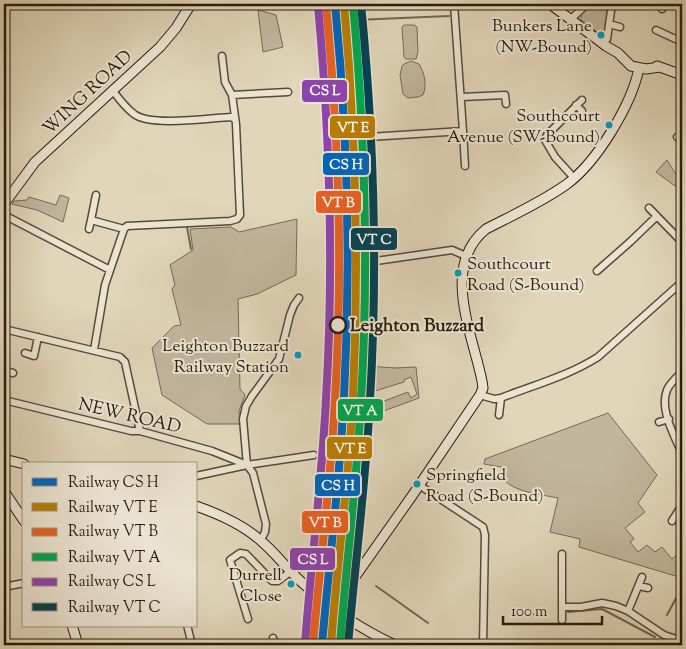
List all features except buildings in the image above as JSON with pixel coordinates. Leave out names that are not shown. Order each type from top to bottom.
[{"type":"street","name":"WING ROAD","points":[[4,204],[36,162],[160,47],[176,28],[191,4]]},
{"type":"street","points":[[454,4],[462,97],[465,166]]},
{"type":"street","points":[[334,609],[420,485],[483,388],[463,304],[463,276],[470,245],[486,229],[549,196],[574,178],[595,155],[615,125],[635,85],[639,68],[635,61],[628,55],[618,53],[550,4]]},
{"type":"street","points":[[570,20],[587,4]]},
{"type":"street","points":[[607,38],[612,4]]},
{"type":"street","points":[[609,24],[620,27]]},
{"type":"street","points":[[360,29],[369,137],[463,131]]},
{"type":"street","points":[[656,30],[682,42]]},
{"type":"street","points":[[94,350],[106,285],[124,229],[127,226],[230,221],[237,219],[240,215],[235,119],[232,95],[225,82],[222,56]]},
{"type":"street","points":[[639,68],[660,68],[682,75]]},
{"type":"street","points":[[113,91],[134,115],[143,120],[161,122],[231,117],[235,119]]},
{"type":"street","points":[[232,95],[288,92]]},
{"type":"street","points":[[462,97],[505,95],[506,104]]},
{"type":"street","points":[[574,178],[555,157],[545,140],[547,135],[582,100]]},
{"type":"street","points":[[576,105],[582,111]]},
{"type":"street","points":[[89,228],[96,195]]},
{"type":"street","points":[[649,208],[682,242]]},
{"type":"street","points":[[4,215],[110,270]]},
{"type":"street","points":[[597,271],[604,261],[630,242],[657,216]]},
{"type":"street","points":[[91,220],[124,229]]},
{"type":"street","points":[[366,339],[370,262],[452,250],[466,256]]},
{"type":"street","points":[[480,395],[494,399],[501,398],[560,376],[593,360],[682,282]]},
{"type":"street","points":[[261,540],[266,524],[254,473],[247,465],[243,419],[246,406],[252,396],[280,359],[290,315],[299,298]]},
{"type":"street","points":[[4,329],[120,357],[125,362],[140,431]]},
{"type":"street","points":[[25,353],[34,356],[38,337]]},
{"type":"street","points":[[4,370],[13,373]]},
{"type":"street","points":[[682,372],[667,391],[665,404],[682,454]]},
{"type":"street","points":[[499,415],[501,398]]},
{"type":"street","name":"NEW ROAD","points":[[4,400],[131,431],[140,431],[212,451],[247,465]]},
{"type":"street","points":[[659,422],[669,419]]},
{"type":"street","points":[[198,476],[247,465],[314,455]]},
{"type":"street","points":[[4,459],[22,464]]},
{"type":"street","points":[[420,485],[483,528],[485,535],[483,645]]},
{"type":"street","points":[[4,491],[22,518]]},
{"type":"street","points":[[672,521],[682,505]]},
{"type":"street","points":[[198,507],[234,522],[261,540],[307,588],[334,609],[368,631],[395,645]]},
{"type":"street","points":[[248,620],[230,560],[240,553],[246,554],[272,581],[278,581],[290,572]]},
{"type":"street","points":[[562,554],[562,620]]},
{"type":"street","points":[[562,568],[571,568]]},
{"type":"street","points":[[628,611],[642,577]]},
{"type":"street","points":[[4,587],[22,583]]},
{"type":"street","points":[[639,586],[648,588]]},
{"type":"street","points":[[562,607],[581,607],[602,603],[616,606],[628,611],[664,635],[682,641]]},
{"type":"street","points":[[72,626],[78,645]]},
{"type":"street","points":[[187,626],[192,645]]},
{"type":"shaded area","points":[[591,4],[608,4],[605,38],[581,20],[581,13]]},
{"type":"shaded area","points":[[258,10],[276,15],[283,47],[263,52]]},
{"type":"shaded area","points":[[404,25],[414,25],[417,27],[418,52],[416,59],[406,59],[404,57],[402,27]]},
{"type":"shaded area","points":[[411,61],[419,64],[424,76],[425,87],[423,95],[408,98],[403,94],[400,75],[402,66]]},
{"type":"shaded area","points":[[667,160],[682,184],[682,191],[656,172]]},
{"type":"shaded area","points":[[60,195],[69,198],[63,222],[37,210],[12,204],[14,201],[27,200],[29,197],[56,205]]},
{"type":"shaded area","points":[[297,219],[296,275],[257,294],[238,299],[240,389],[245,395],[239,411],[240,424],[207,424],[162,395],[152,348],[174,326],[181,325],[172,289],[175,285],[170,265],[193,250],[190,229],[231,227],[239,232]]},
{"type":"shaded area","points":[[368,366],[416,367],[419,398],[381,412],[380,405],[376,404],[408,392],[411,398],[417,394],[411,377],[404,380],[404,382],[375,391],[374,385],[368,385]]},
{"type":"shaded area","points":[[608,413],[657,475],[638,503],[645,512],[625,528],[634,539],[630,542],[638,552],[647,545],[655,552],[662,547],[672,559],[679,553],[682,556],[682,578],[579,547],[580,539],[550,532],[558,498],[521,490],[506,481],[502,475],[501,467],[484,464],[485,459]]},
{"type":"waterway","points":[[355,20],[449,16]]},
{"type":"waterway","points":[[187,227],[191,249]]},
{"type":"waterway","points":[[376,586],[428,623]]},
{"type":"waterway","points":[[667,615],[682,587]]},
{"type":"waterway","points":[[568,612],[602,609],[655,637]]},
{"type":"waterway","points":[[517,616],[537,614]]},
{"type":"transit line","points":[[322,645],[337,490],[346,348],[347,200],[343,102],[335,4]]},
{"type":"transit line","points":[[331,645],[349,459],[355,348],[356,249],[354,151],[344,4]]},
{"type":"transit line","points":[[340,645],[359,431],[365,301],[363,152],[353,4]]},
{"type":"transit line","points":[[348,645],[368,431],[374,301],[372,152],[361,4]]},
{"type":"transit line","points":[[313,644],[333,430],[339,300],[337,152],[326,5]]},
{"type":"transit line","points":[[305,644],[324,430],[330,300],[328,153],[318,6]]},
{"type":"place","name":"Bunkers Lane (NW-Bound)","points":[[601,35]]},
{"type":"place","name":"Southcourt Avenue (SW-Bound)","points":[[609,125]]},
{"type":"place","name":"Southcourt Road (S-Bound)","points":[[458,273]]},
{"type":"place","name":"Leighton Buzzard","points":[[338,325]]},
{"type":"place","name":"Leighton Buzzard Railway Station","points":[[298,355]]},
{"type":"place","name":"Springfield Road (S-Bound)","points":[[417,484]]},
{"type":"place","name":"Durrell Close","points":[[291,584]]}]
